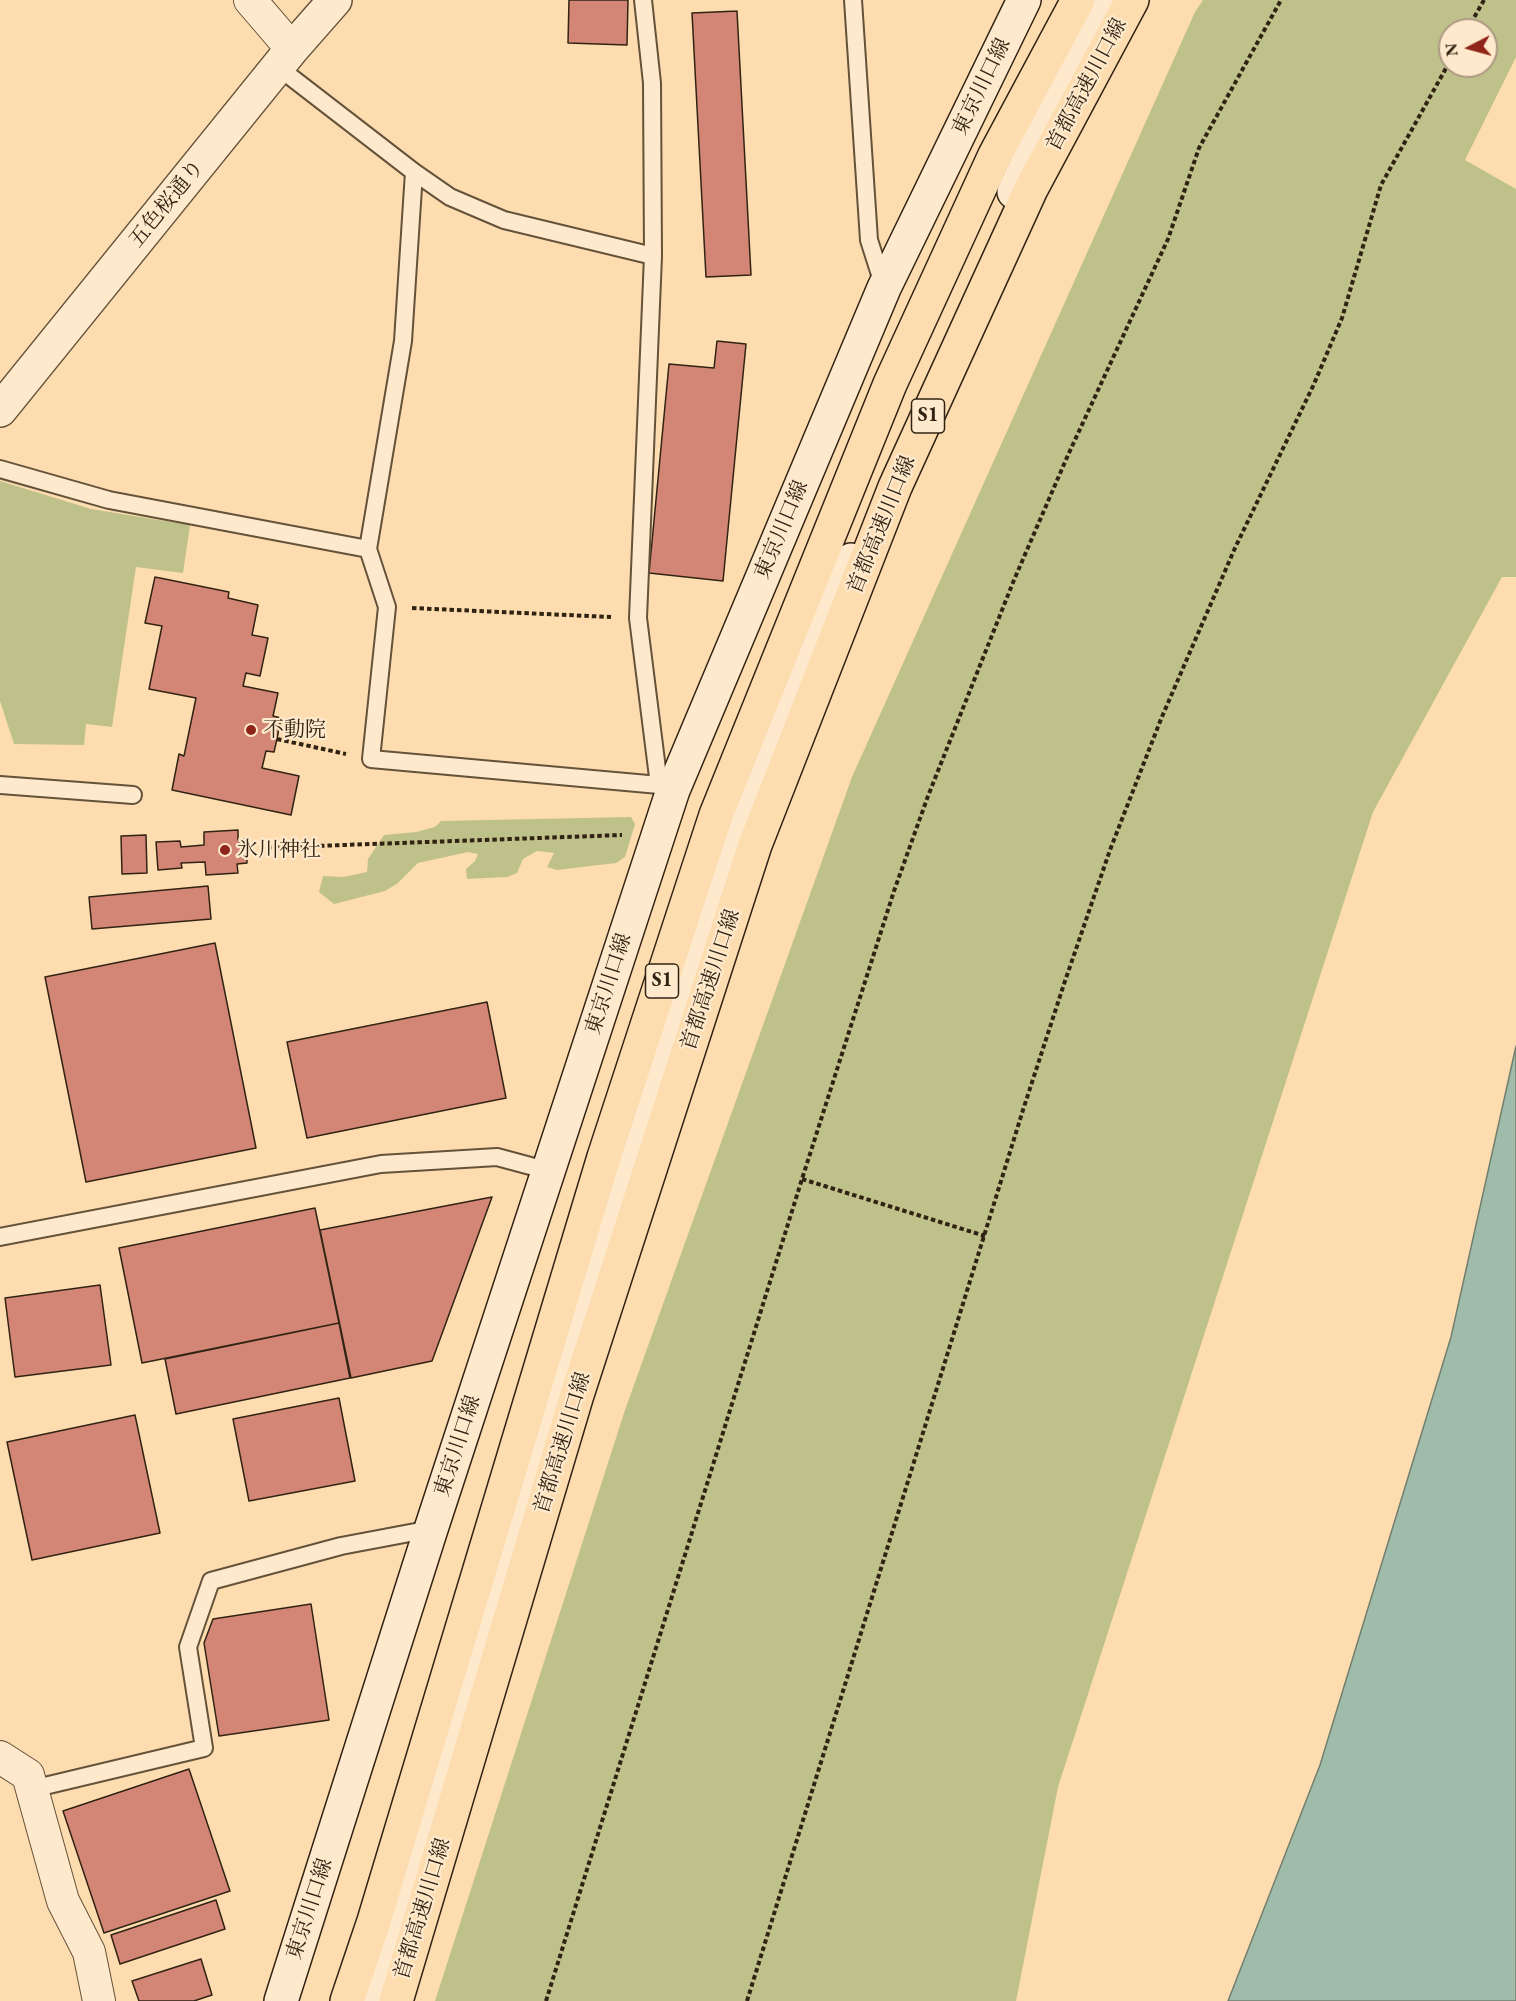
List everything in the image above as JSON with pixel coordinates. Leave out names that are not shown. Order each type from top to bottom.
[{"type":"highway","name":"首都高速川口線","points":[[348,2001],[604,1157],[716,815],[890,384],[995,155],[1078,0]]},
{"type":"highway","name":"首都高速川口線","points":[[396,2001],[576,1398],[755,845],[895,487],[1031,189],[1132,0]]},
{"type":"main road","name":"五色桜通り","points":[[0,410],[285,58],[335,0]]},
{"type":"main road","name":"東京川口線","points":[[281,2001],[431,1529],[658,834],[666,788],[884,288],[1024,0]]},
{"type":"main road","points":[[375,2001],[721,858],[960,308],[1065,81],[1109,0]]},
{"type":"street","points":[[250,0],[285,58]]},
{"type":"street","points":[[0,1757],[28,1775],[63,1901],[89,1952],[99,2001]]},
{"type":"lane","points":[[414,172],[403,341],[368,549],[387,607],[370,759],[666,788],[638,618],[653,256],[652,83],[643,0]]},
{"type":"lane","points":[[853,0],[869,240],[884,288]]},
{"type":"lane","points":[[285,58],[414,172],[450,197],[504,220],[653,256]]},
{"type":"lane","points":[[0,469],[109,500],[368,549]]},
{"type":"lane","points":[[0,784],[133,795]]},
{"type":"lane","points":[[0,1237],[381,1164],[497,1157],[549,1170]]},
{"type":"lane","points":[[32,1789],[204,1748],[188,1647],[211,1581],[341,1546],[431,1529]]},
{"type":"path","points":[[546,2001],[802,1179],[894,891],[928,796],[971,686],[1068,455],[1168,239],[1199,148],[1281,0]]},
{"type":"path","points":[[1474,18],[1484,0]]},
{"type":"path","points":[[747,2001],[1064,984],[1110,850],[1161,719],[1235,548],[1314,384],[1342,318],[1381,185],[1441,78]]},
{"type":"path","points":[[387,607],[638,618]]},
{"type":"path","points":[[277,740],[370,759]]},
{"type":"path","points":[[260,848],[658,834]]},
{"type":"path","points":[[802,1179],[985,1236]]},
{"type":"green space","points":[[1203,0],[1516,0],[1516,57],[1465,160],[1516,189],[1516,577],[1502,577],[1373,812],[1058,1787],[1016,2001],[435,2001],[625,1410],[852,777],[1195,12]]},
{"type":"green space","points":[[0,481],[91,509],[190,525],[183,573],[136,567],[112,727],[86,724],[84,745],[14,744],[0,701]]},
{"type":"green space","points":[[631,817],[635,824],[625,857],[616,863],[557,870],[547,867],[554,853],[537,851],[523,859],[517,873],[507,877],[467,879],[466,869],[475,861],[478,854],[468,852],[418,863],[398,883],[385,891],[334,904],[319,892],[323,876],[343,877],[367,872],[368,859],[384,835],[416,832],[435,827],[441,821]]},
{"type":"shaded area","points":[[1516,1046],[1516,2001],[1228,2001],[1320,1765],[1451,1337]]},
{"type":"building","points":[[569,0],[628,0],[627,45],[568,43]]},
{"type":"building","points":[[737,11],[751,275],[706,277],[692,13]]},
{"type":"building","points":[[717,341],[746,344],[723,581],[649,573],[669,364],[714,368]]},
{"type":"building","points":[[155,577],[229,592],[228,598],[258,605],[252,635],[268,638],[260,676],[246,673],[243,686],[278,693],[273,716],[281,718],[277,739],[274,752],[266,751],[262,768],[299,776],[291,815],[172,790],[179,754],[184,756],[196,698],[149,689],[162,626],[145,623]]},
{"type":"building","points":[[238,830],[238,840],[246,839],[247,863],[237,864],[238,873],[206,875],[205,862],[181,863],[182,868],[158,870],[156,842],[180,841],[181,847],[204,845],[204,832]]},
{"type":"building","points":[[146,835],[147,873],[122,874],[121,836]]},
{"type":"building","points":[[208,886],[211,919],[92,929],[89,897]]},
{"type":"building","points":[[215,943],[256,1148],[86,1182],[45,977]]},
{"type":"building","points":[[487,1002],[506,1098],[307,1138],[287,1042]]},
{"type":"building","points":[[492,1197],[432,1361],[351,1378],[320,1230]]},
{"type":"building","points":[[315,1208],[339,1323],[142,1363],[119,1248]]},
{"type":"building","points":[[100,1285],[111,1365],[15,1377],[5,1298]]},
{"type":"building","points":[[339,1323],[350,1378],[176,1414],[165,1359]]},
{"type":"building","points":[[339,1398],[355,1481],[249,1501],[233,1419]]},
{"type":"building","points":[[135,1415],[160,1533],[32,1560],[7,1442]]},
{"type":"building","points":[[311,1604],[329,1720],[219,1736],[204,1643],[213,1619]]},
{"type":"building","points":[[189,1769],[230,1891],[104,1933],[63,1811]]},
{"type":"building","points":[[216,1900],[225,1929],[120,1964],[111,1935]]},
{"type":"building","points":[[201,1959],[212,1995],[194,2001],[139,2001],[132,1981]]},
{"type":"place","name":"不動院","points":[[251,730]]},
{"type":"place","name":"氷川神社","points":[[225,850]]}]
